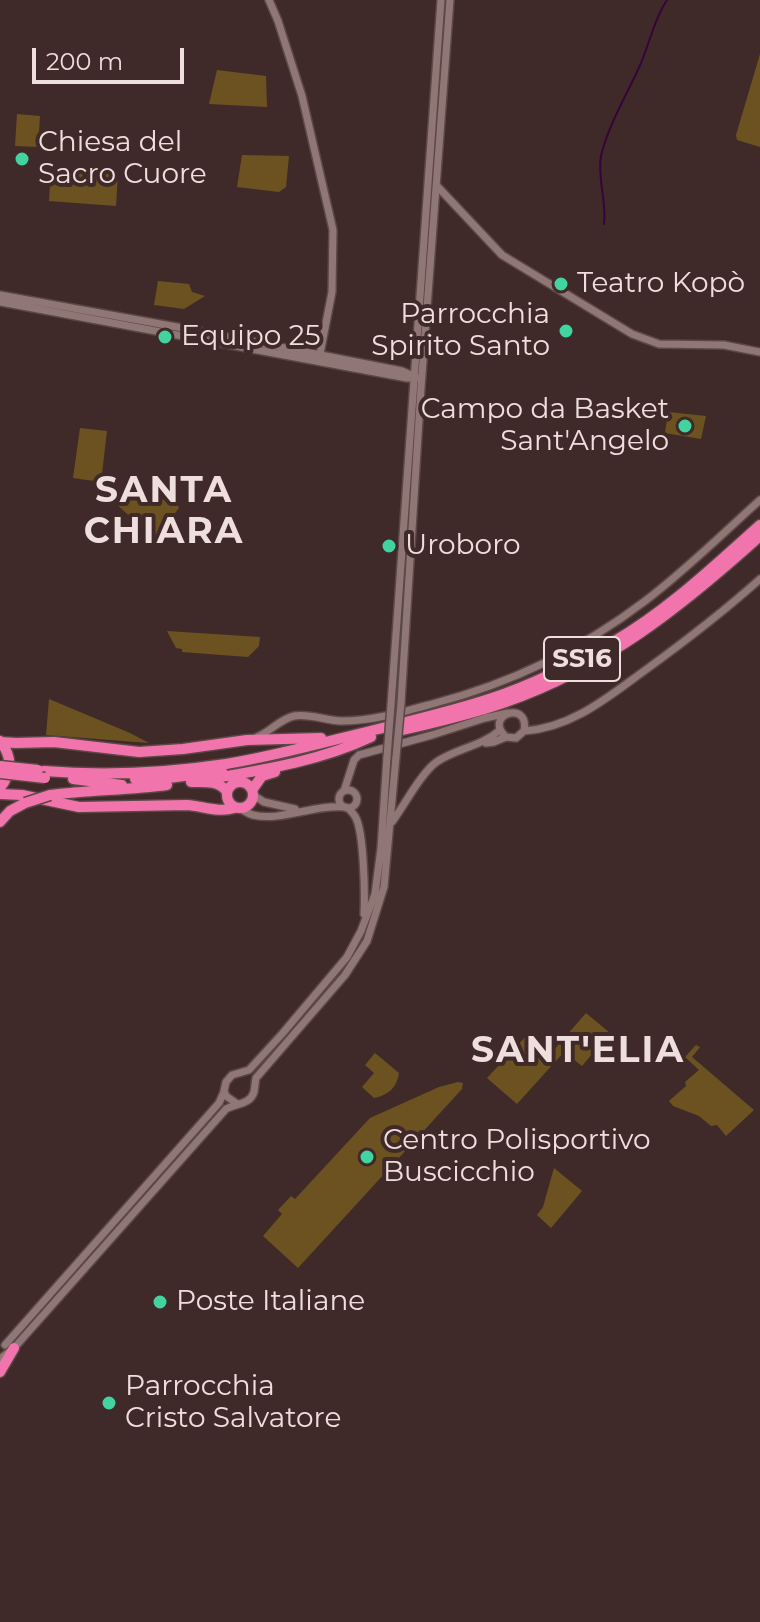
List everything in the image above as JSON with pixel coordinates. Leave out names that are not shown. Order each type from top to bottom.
[{"type":"highway","name":"SS16","points":[[0,766],[73,779],[176,778],[229,770],[371,734],[493,698],[535,682],[616,640],[653,616],[702,577],[760,525]]},
{"type":"highway","name":"SS16","points":[[4,776],[134,773],[226,764],[470,713],[503,703],[559,679],[622,646],[708,583],[760,536]]},
{"type":"highway","points":[[0,741],[54,742],[139,752],[247,740],[311,740],[371,734]]},
{"type":"highway","points":[[0,741],[9,755],[10,771],[4,776],[0,791],[24,799],[79,807],[204,806],[221,810],[251,803],[262,776],[325,755],[371,734]]},
{"type":"highway","points":[[0,822],[24,799],[191,782],[325,755]]},
{"type":"highway","points":[[4,776],[24,799]]},
{"type":"highway","points":[[73,779],[111,784],[164,785]]},
{"type":"highway","points":[[191,782],[217,784],[224,788],[228,803],[237,808]]},
{"type":"highway","points":[[204,806],[221,800],[231,785],[239,782],[247,784],[253,792]]},
{"type":"street","points":[[269,0],[302,96],[333,224],[332,292],[319,358]]},
{"type":"street","points":[[4,1355],[219,1103],[228,1078],[249,1070],[347,957],[375,894],[391,757],[401,703],[441,0]]},
{"type":"street","points":[[224,1092],[228,1099],[236,1103],[249,1100],[256,1078],[345,975],[367,941],[384,887],[394,786],[391,705],[450,0]]},
{"type":"street","points":[[436,185],[502,255],[632,334],[659,344],[724,345],[760,352]]},
{"type":"street","points":[[0,295],[199,331],[407,378],[419,378]]},
{"type":"street","points":[[0,302],[319,358]]},
{"type":"street","points":[[247,740],[266,734],[284,720],[297,716],[346,721],[434,704],[535,667],[593,636],[645,601],[760,500]]},
{"type":"street","points":[[479,743],[516,738],[524,731],[548,726],[599,705],[760,579]]},
{"type":"street","points":[[364,924],[365,894],[358,827],[355,816],[340,803],[354,760],[365,752],[508,713],[516,713],[535,724],[548,726]]},
{"type":"street","points":[[391,824],[431,766],[479,743],[500,728],[502,718],[508,713]]},
{"type":"street","points":[[485,718],[494,721],[506,737]]},
{"type":"street","points":[[523,718],[524,731]]},
{"type":"street","points":[[284,720],[282,734],[288,740]]},
{"type":"street","points":[[237,808],[253,815],[279,815],[325,806],[346,807],[355,804],[357,799],[351,774]]},
{"type":"street","points":[[394,786],[406,792],[423,776]]},
{"type":"street","points":[[325,806],[352,790],[356,794]]},
{"type":"street","points":[[253,792],[264,802],[302,810]]},
{"type":"street","points":[[241,1074],[250,1078],[254,1087]]},
{"type":"street","points":[[4,1355],[226,1109],[236,1103]]},
{"type":"shaded area","points":[[760,54],[760,147],[737,140],[736,135]]},
{"type":"shaded area","points":[[217,70],[266,76],[267,107],[209,104]]},
{"type":"shaded area","points":[[17,114],[40,116],[38,147],[15,146]]},
{"type":"shaded area","points":[[242,155],[289,156],[286,187],[279,192],[237,187]]},
{"type":"shaded area","points":[[51,168],[118,173],[116,206],[49,201]]},
{"type":"shaded area","points":[[158,281],[189,284],[192,292],[205,296],[184,309],[154,305]]},
{"type":"shaded area","name":"Campo da Basket Sant'Angelo","points":[[668,412],[706,416],[701,439],[665,433]]},
{"type":"shaded area","points":[[80,428],[107,431],[101,482],[73,478]]},
{"type":"shaded area","points":[[117,498],[175,500],[179,508],[155,539],[114,502]]},
{"type":"shaded area","points":[[167,631],[260,637],[259,646],[248,657],[182,652],[182,649],[176,648]]},
{"type":"shaded area","points":[[49,699],[130,733],[149,743],[46,735]]},
{"type":"shaded area","points":[[586,1013],[610,1033],[582,1066],[564,1052],[517,1104],[487,1078],[530,1032],[552,1052]]},
{"type":"shaded area","points":[[696,1045],[700,1047],[692,1057],[754,1110],[726,1136],[717,1125],[711,1126],[699,1116],[673,1106],[669,1101],[699,1070],[685,1057]]},
{"type":"shaded area","points":[[375,1053],[399,1073],[391,1090],[374,1098],[362,1087],[374,1073],[365,1065]]},
{"type":"shaded area","name":"Centro Polisportivo Buscicchio","points":[[463,1083],[462,1089],[298,1268],[263,1236],[282,1214],[278,1210],[291,1196],[295,1199],[370,1118],[439,1087]]},
{"type":"shaded area","points":[[554,1168],[582,1191],[551,1228],[537,1215],[543,1207]]},
{"type":"waterway","points":[[604,224],[600,164],[604,144],[667,0]]},
{"type":"place","name":"Chiesa del Sacro Cuore","points":[[22,159]]},
{"type":"place","name":"Teatro Kopò","points":[[561,284]]},
{"type":"place","name":"Parrocchia Spirito Santo","points":[[566,331]]},
{"type":"place","name":"Equipo 25","points":[[165,337]]},
{"type":"place","name":"Campo da Basket Sant'Angelo","points":[[685,426]]},
{"type":"place","name":"Uroboro","points":[[389,546]]},
{"type":"place","name":"Centro Polisportivo Buscicchio","points":[[367,1157]]},
{"type":"place","name":"Poste Italiane","points":[[160,1302]]},
{"type":"place","name":"Parrocchia Cristo Salvatore","points":[[109,1403]]},
{"type":"district","name":"SANTA CHIARA","points":[[164,512]]},
{"type":"district","name":"SANT'ELIA","points":[[578,1051]]}]
